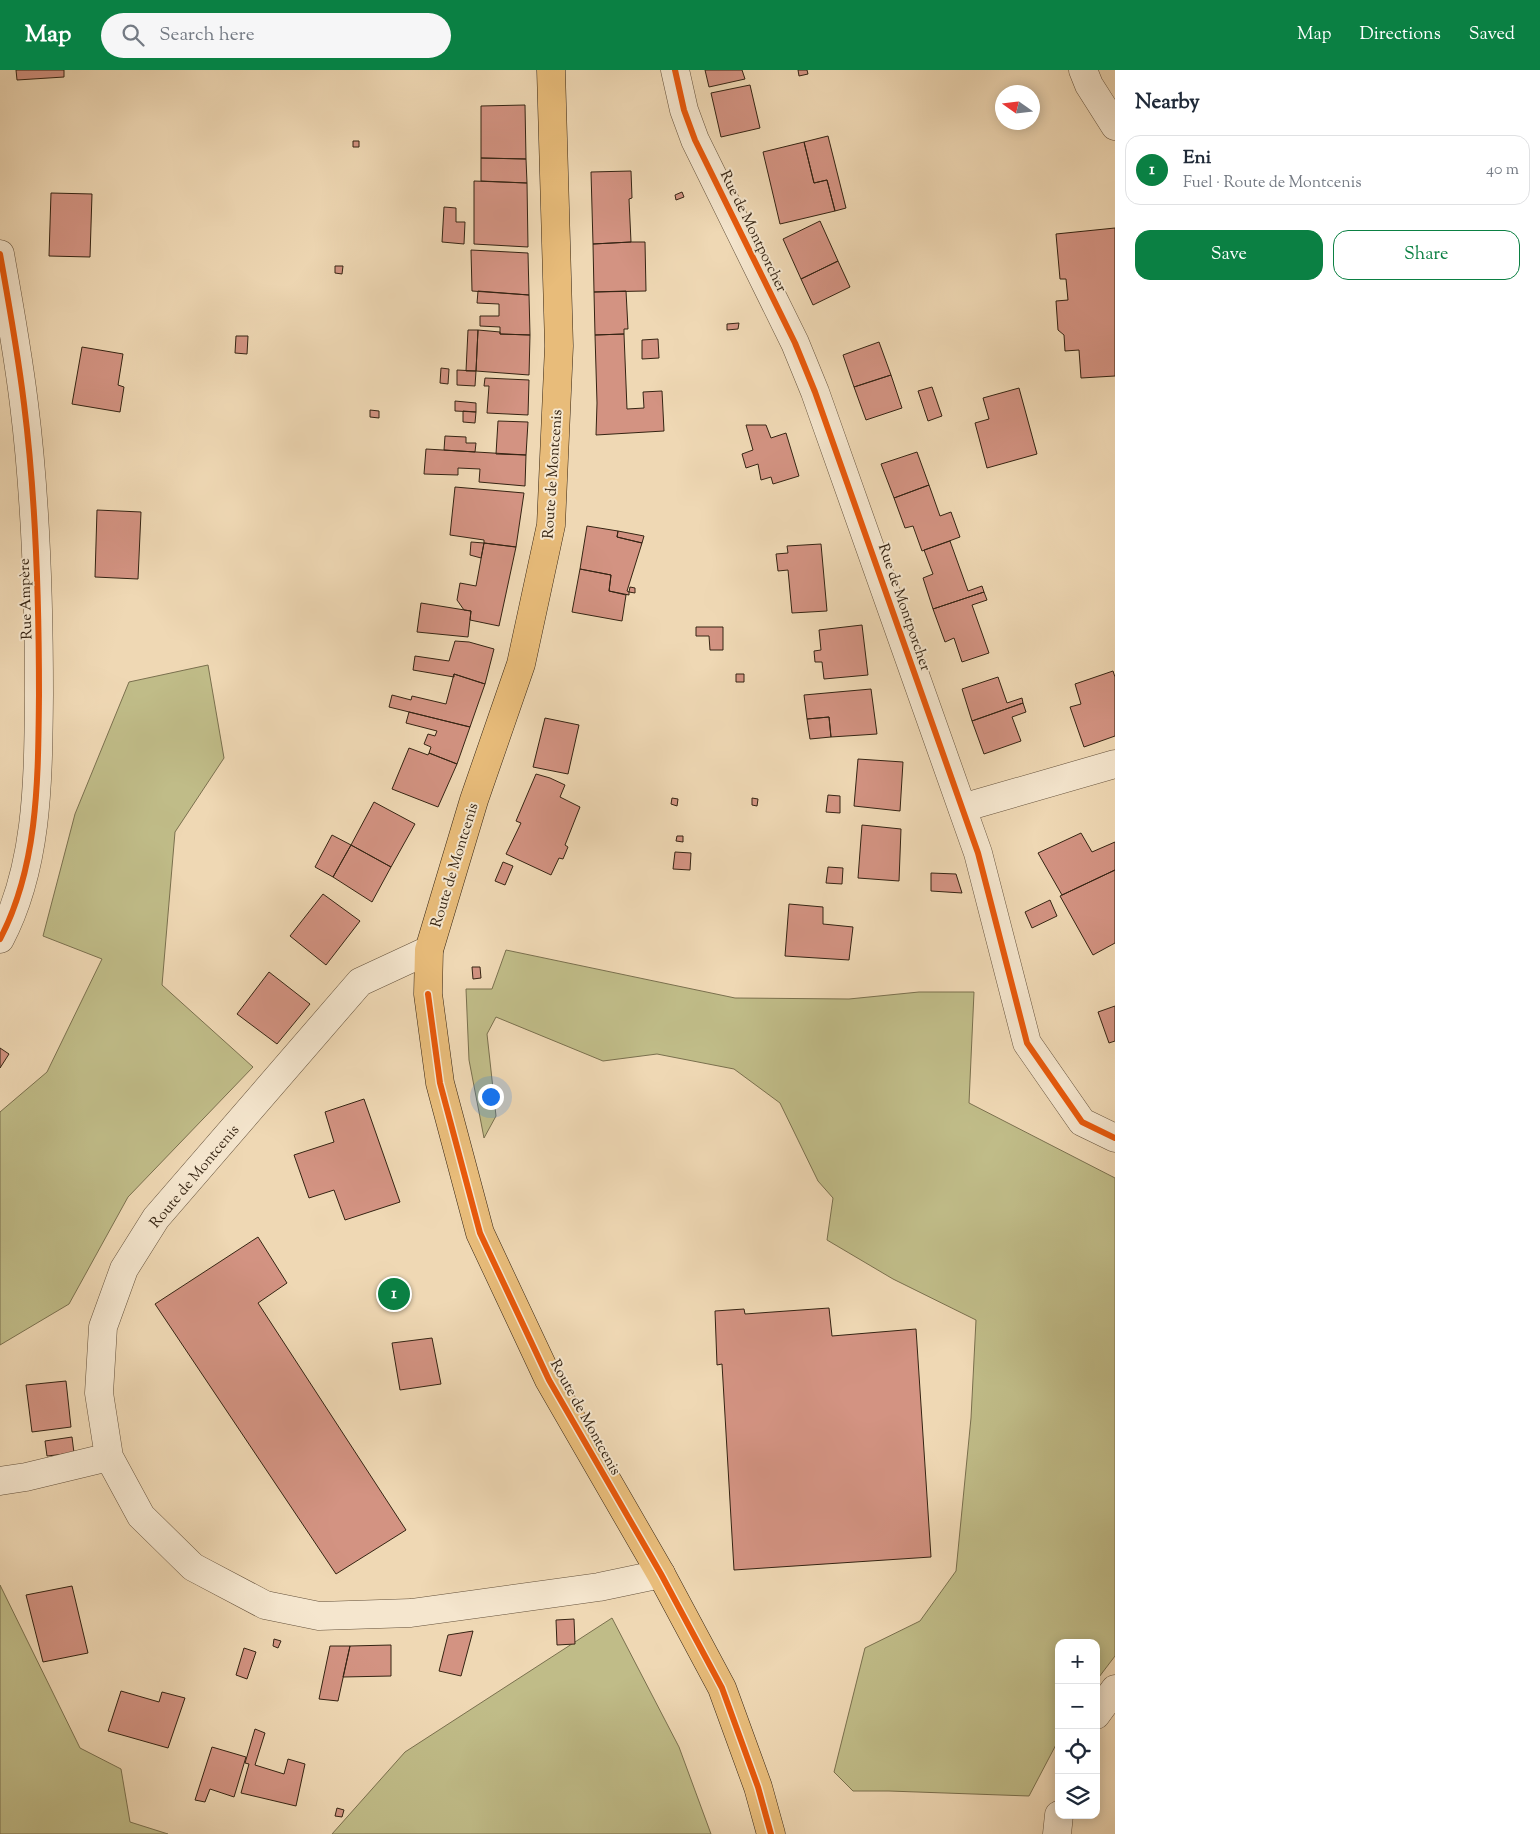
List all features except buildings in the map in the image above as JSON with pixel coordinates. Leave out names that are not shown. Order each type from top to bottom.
[{"type":"main road","name":"Route de Montcenis","points":[[551,70],[558,346],[552,526],[521,664],[474,800],[428,950],[428,994],[440,1083],[480,1233],[550,1380],[661,1574],[722,1688],[758,1787],[770,1834]]},
{"type":"street","name":"Rue de Montporcher","points":[[675,70],[684,110],[695,140],[795,344],[815,392],[978,853],[1027,1043],[1082,1122],[1115,1138]]},
{"type":"street","points":[[1083,70],[1089,85],[1115,126]]},
{"type":"street","name":"Rue Ampère","points":[[0,254],[24,404],[35,529],[39,651],[38,768],[32,835],[20,887],[7,926],[0,939]]},
{"type":"street","points":[[962,808],[1115,764]]},
{"type":"street","name":"Route de Montcenis","points":[[428,950],[360,982],[156,1218],[124,1269],[103,1327],[99,1393],[109,1457],[141,1516],[193,1567],[265,1605],[319,1616],[411,1613],[599,1588],[661,1574]]},
{"type":"street","points":[[0,1480],[26,1477],[109,1457]]},
{"type":"street","points":[[1100,1709],[1115,1689]]},
{"type":"street","points":[[1057,1834],[1059,1819]]},
{"type":"shaded area","points":[[208,665],[224,758],[175,832],[162,985],[253,1067],[128,1197],[69,1304],[0,1345],[0,1112],[47,1072],[102,959],[43,936],[75,814],[129,682]]},
{"type":"shaded area","points":[[506,950],[735,998],[849,999],[919,992],[974,992],[969,1103],[1115,1178],[1115,1656],[1100,1676],[1100,1639],[1055,1639],[1055,1747],[1029,1796],[853,1791],[834,1772],[865,1648],[920,1621],[956,1571],[971,1418],[976,1320],[893,1279],[827,1240],[833,1198],[818,1181],[780,1103],[734,1069],[657,1054],[603,1061],[496,1017],[487,1034],[496,1116],[484,1138],[469,1060],[466,989],[492,989]]},
{"type":"shaded area","points":[[0,1585],[80,1748],[121,1769],[130,1822],[168,1834],[0,1834]]},
{"type":"shaded area","points":[[612,1618],[679,1747],[711,1834],[332,1834],[405,1752]]},
{"type":"cycle path","points":[[675,70],[684,110],[695,140],[795,343],[815,392],[978,853],[1027,1043],[1082,1122],[1115,1138]]},
{"type":"cycle path","points":[[0,254],[19,366],[28,440],[34,513],[39,695],[37,788],[34,820],[22,881],[13,911],[0,939]]},
{"type":"cycle path","points":[[428,994],[440,1083],[480,1233],[549,1380],[661,1574],[722,1688],[758,1787],[771,1834]]},
{"type":"place","name":"Eni","points":[[394,1294]]}]
